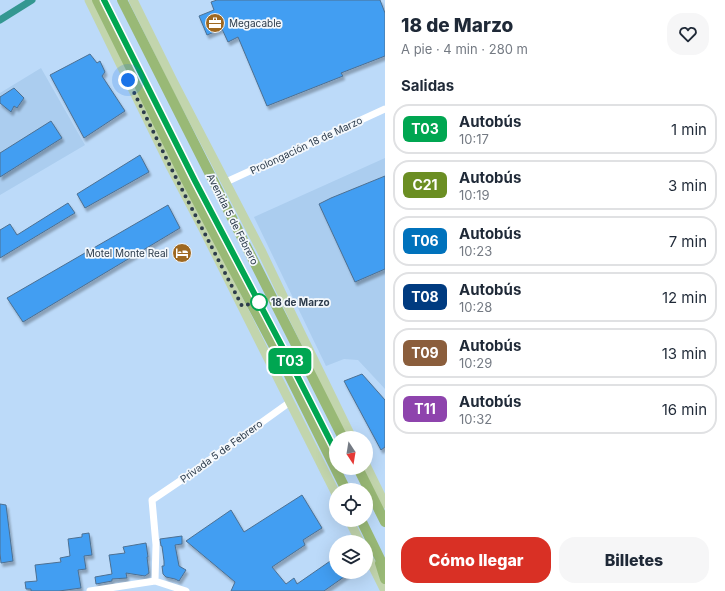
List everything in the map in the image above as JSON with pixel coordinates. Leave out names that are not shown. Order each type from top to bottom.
[{"type":"highway","points":[[97,0],[186,180],[289,374],[343,483]]},
{"type":"highway","name":"Avenida 5 de Febrero","points":[[122,0],[339,431]]},
{"type":"highway","points":[[362,475],[385,522]]},
{"type":"highway","points":[[364,527],[385,569]]},
{"type":"highway","points":[[378,556],[385,579]]},
{"type":"main road","points":[[89,0],[174,173],[330,483]]},
{"type":"main road","name":"Avenida 5 de Febrero","points":[[132,0],[261,250],[349,431]]},
{"type":"main road","points":[[371,475],[385,504]]},
{"type":"main road","points":[[373,567],[385,591]]},
{"type":"street","name":"Prolongación 18 de Marzo","points":[[226,182],[385,108]]},
{"type":"street","name":"Privada 5 de Febrero","points":[[155,581],[156,545],[152,500],[290,402]]},
{"type":"street","points":[[90,591],[119,588],[155,581],[186,591]]},
{"type":"shaded area","points":[[41,68],[85,145],[0,195],[0,93]]},
{"type":"shaded area","points":[[385,158],[385,389],[358,360],[344,359],[326,366],[254,217]]},
{"type":"building","points":[[217,0],[380,0],[385,13],[385,56],[341,73],[343,76],[267,106],[238,37],[228,42],[222,29],[207,35],[199,16],[214,10],[211,2]]},
{"type":"building","points":[[90,54],[97,63],[100,61],[105,72],[102,76],[125,111],[84,138],[50,75]]},
{"type":"building","points":[[14,88],[24,98],[17,108],[14,106],[11,112],[0,103],[0,97]]},
{"type":"building","points":[[51,121],[62,138],[0,177],[0,153]]},
{"type":"building","points":[[140,155],[149,172],[85,208],[77,194]]},
{"type":"building","points":[[385,176],[385,269],[355,282],[319,204]]},
{"type":"building","points":[[68,203],[75,213],[0,258],[0,230],[10,224],[17,235]]},
{"type":"building","points":[[168,205],[180,228],[23,322],[7,298]]},
{"type":"building","points":[[362,374],[385,400],[385,447],[381,450],[373,435],[373,431],[371,431],[344,381]]},
{"type":"building","points":[[302,495],[322,528],[303,540],[305,545],[272,567],[286,584],[294,578],[297,584],[329,562],[329,579],[341,579],[324,591],[231,591],[235,582],[186,541],[231,510],[244,532]]},
{"type":"building","points":[[0,504],[6,505],[13,561],[1,563],[0,553]]},
{"type":"building","points":[[89,533],[92,555],[84,556],[86,569],[78,570],[81,588],[59,591],[31,591],[31,589],[26,589],[25,582],[37,581],[35,565],[61,562],[60,558],[70,556],[68,539],[82,537],[82,534]]},
{"type":"building","points":[[182,536],[182,544],[175,545],[179,566],[186,570],[179,581],[166,577],[163,574],[162,566],[164,566],[164,561],[160,539]]},
{"type":"building","points":[[146,543],[149,573],[145,576],[126,573],[127,578],[112,579],[112,581],[96,584],[95,577],[112,574],[109,555],[125,553],[123,547]]},
{"type":"waterway","points":[[0,20],[32,0]]},
{"type":"bus line","name":"T03","points":[[104,0],[195,181],[329,438]]},
{"type":"place","name":"Megacable","points":[[215,23]]},
{"type":"place","name":"Motel Monte Real","points":[[182,253]]},
{"type":"place","name":"18 de Marzo","points":[[259,302]]},
{"type":"route","points":[[128,80],[171,168],[242,306],[259,302]]}]
